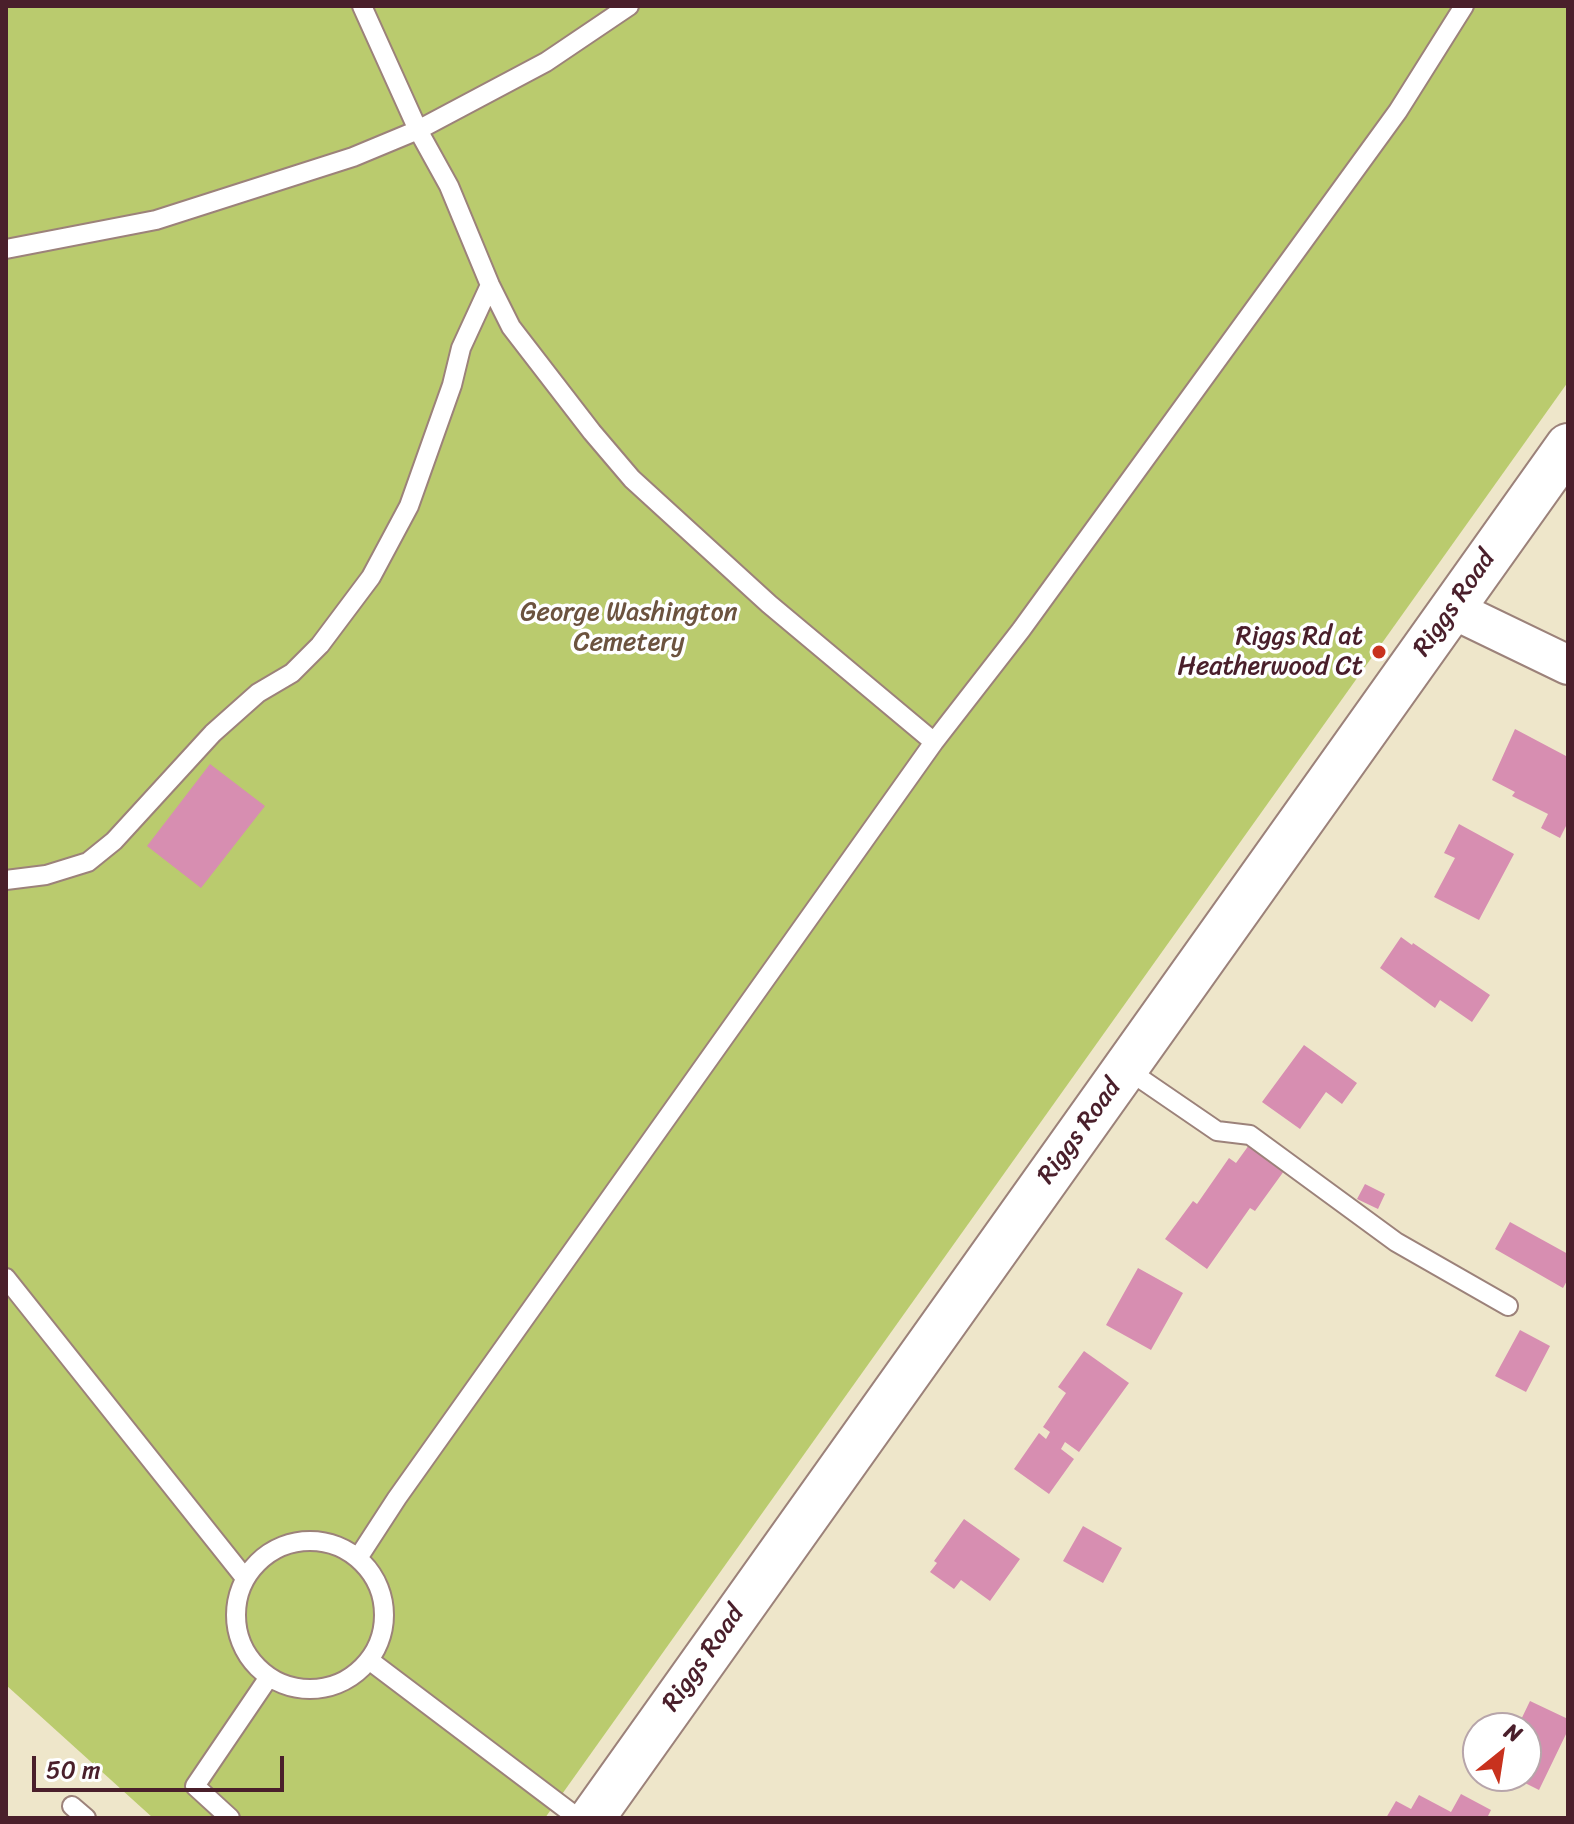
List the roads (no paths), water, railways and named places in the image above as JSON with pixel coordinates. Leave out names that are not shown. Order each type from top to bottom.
[{"type":"main road","name":"Riggs Road","points":[[592,1818],[1568,446]]},
{"type":"street","points":[[1452,609],[1568,665]]},
{"type":"lane","points":[[362,6],[418,130],[449,186],[511,327],[592,432],[632,479],[769,604],[934,742]]},
{"type":"lane","points":[[6,249],[156,220],[353,157],[418,130],[546,62],[629,6]]},
{"type":"lane","points":[[358,1558],[397,1498],[934,742],[1021,630],[1398,111],[1464,6]]},
{"type":"lane","points":[[6,880],[46,875],[88,862],[114,841],[213,733],[258,693],[292,673],[335,626],[371,577],[409,506],[452,385],[461,348],[490,285]]},
{"type":"lane","points":[[1125,1068],[1217,1131],[1250,1135],[1396,1242],[1508,1306]]},
{"type":"lane","points":[[6,1278],[245,1578]]},
{"type":"lane","points":[[325,1542],[358,1558],[371,1572],[384,1607],[384,1625],[369,1660],[341,1683],[323,1688],[286,1686],[269,1677],[244,1650],[237,1633],[235,1614],[245,1578],[264,1557],[288,1544],[325,1542]]},
{"type":"lane","points":[[369,1660],[578,1818]]},
{"type":"lane","points":[[230,1818],[195,1786],[269,1677]]},
{"type":"place","name":"Riggs Rd at Heatherwood Ct","points":[[1379,652]]},
{"type":"park label","name":"George Washington Cemetery","points":[[629,628]]}]
